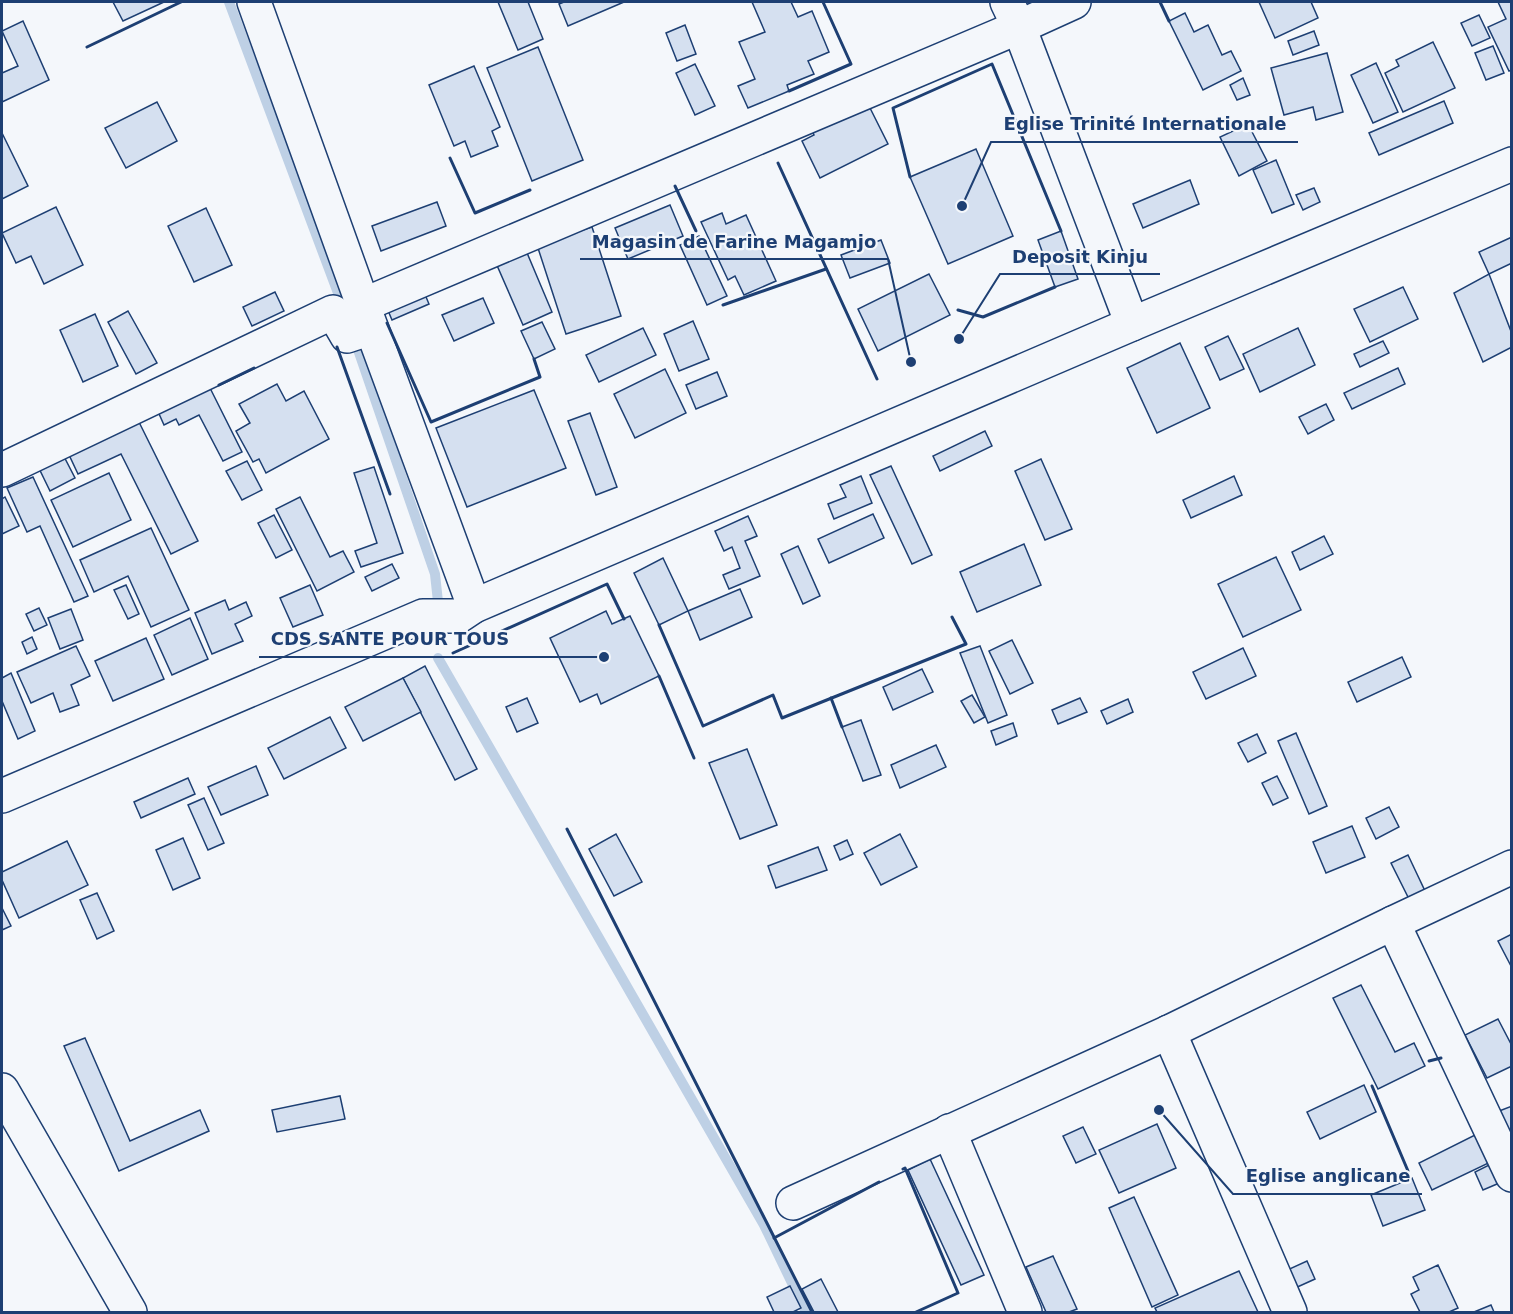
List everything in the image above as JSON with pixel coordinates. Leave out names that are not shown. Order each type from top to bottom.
[{"type":"street","points":[[254,2],[360,323],[474,606]]},
{"type":"street","points":[[2,470],[333,312],[360,323],[1013,14],[1074,2]]},
{"type":"street","points":[[1013,14],[1132,324]]},
{"type":"street","points":[[2,796],[423,616],[459,616],[474,606],[1512,164]]},
{"type":"street","points":[[794,1203],[1169,1032],[1512,867]]},
{"type":"street","points":[[1393,923],[1512,1175]]},
{"type":"street","points":[[1169,1032],[1290,1312]]},
{"type":"street","points":[[2,1090],[130,1312]]},
{"type":"street","points":[[950,1131],[1025,1312]]},
{"type":"building","points":[[113,2],[164,2],[123,21]]},
{"type":"building","points":[[498,2],[528,2],[543,39],[518,50]]},
{"type":"building","points":[[564,2],[624,2],[568,26],[559,4]]},
{"type":"building","points":[[752,2],[791,2],[798,17],[812,11],[829,52],[808,61],[814,74],[787,85],[789,91],[748,108],[738,86],[755,79],[739,42],[765,32]]},
{"type":"building","points":[[1259,2],[1311,2],[1318,18],[1275,38]]},
{"type":"building","points":[[1498,2],[1512,2],[1512,70],[1509,71],[1488,27],[1506,19]]},
{"type":"building","points":[[1185,13],[1194,32],[1208,25],[1222,55],[1231,51],[1241,71],[1203,90],[1169,21]]},
{"type":"building","points":[[1479,15],[1490,38],[1472,46],[1461,23]]},
{"type":"building","points":[[23,21],[49,80],[2,102],[2,73],[18,66],[2,31]]},
{"type":"building","points":[[685,25],[696,54],[677,61],[666,33]]},
{"type":"building","points":[[1314,31],[1319,45],[1293,55],[1288,41]]},
{"type":"building","points":[[1433,42],[1455,88],[1403,112],[1385,73],[1399,66],[1396,60]]},
{"type":"building","points":[[1493,46],[1504,73],[1486,80],[1475,53]]},
{"type":"building","points":[[538,47],[583,160],[532,181],[487,68]]},
{"type":"building","points":[[1327,53],[1343,112],[1316,120],[1313,107],[1284,115],[1271,68]]},
{"type":"building","points":[[1376,63],[1398,112],[1373,123],[1351,75]]},
{"type":"building","points":[[695,64],[715,106],[695,115],[676,73]]},
{"type":"building","points":[[474,66],[500,127],[492,131],[498,146],[471,157],[465,141],[454,146],[429,85]]},
{"type":"building","points":[[1243,78],[1250,95],[1237,100],[1230,85]]},
{"type":"building","points":[[865,98],[888,144],[820,178],[802,141],[814,135],[809,125]]},
{"type":"building","points":[[1444,101],[1453,123],[1379,155],[1369,133]]},
{"type":"building","points":[[157,102],[177,141],[126,168],[105,128]]},
{"type":"building","points":[[1248,124],[1267,161],[1239,176],[1220,137]]},
{"type":"building","points":[[2,133],[28,186],[2,199]]},
{"type":"building","points":[[976,149],[1013,236],[948,264],[910,177]]},
{"type":"building","points":[[1276,160],[1294,204],[1272,213],[1253,170]]},
{"type":"building","points":[[1190,180],[1199,204],[1143,228],[1133,204]]},
{"type":"building","points":[[1314,188],[1320,202],[1303,210],[1296,195]]},
{"type":"building","points":[[437,202],[446,226],[381,251],[372,226]]},
{"type":"building","points":[[670,205],[683,236],[628,259],[615,228]]},
{"type":"building","points":[[56,207],[83,265],[44,284],[31,256],[16,263],[2,233]]},
{"type":"building","points":[[206,208],[232,265],[194,282],[168,226]]},
{"type":"building","points":[[722,213],[726,224],[746,215],[776,281],[744,295],[735,276],[728,280],[701,222]]},
{"type":"building","points":[[592,227],[621,316],[566,334],[537,245]]},
{"type":"building","points":[[1061,231],[1078,279],[1055,287],[1038,240]]},
{"type":"building","points":[[699,236],[727,296],[707,305],[680,245]]},
{"type":"building","points":[[1512,237],[1512,263],[1489,274],[1479,252]]},
{"type":"building","points":[[881,240],[890,263],[850,278],[841,255]]},
{"type":"building","points":[[522,241],[552,312],[523,325],[492,254]]},
{"type":"building","points":[[929,274],[950,315],[878,351],[858,309]]},
{"type":"building","points":[[1489,274],[1512,334],[1512,347],[1483,362],[1454,293]]},
{"type":"building","points":[[421,285],[429,304],[392,320],[384,301]]},
{"type":"building","points":[[1403,287],[1418,319],[1370,342],[1354,309]]},
{"type":"building","points":[[275,292],[284,311],[252,326],[243,307]]},
{"type":"building","points":[[483,298],[494,323],[454,341],[442,315]]},
{"type":"building","points":[[128,311],[157,363],[136,374],[108,322]]},
{"type":"building","points":[[95,314],[118,366],[83,382],[60,330]]},
{"type":"building","points":[[693,321],[709,359],[679,371],[664,334]]},
{"type":"building","points":[[542,322],[555,349],[534,359],[521,331]]},
{"type":"building","points":[[643,328],[656,355],[599,382],[586,355]]},
{"type":"building","points":[[1298,328],[1315,365],[1260,392],[1243,354]]},
{"type":"building","points":[[1228,336],[1244,369],[1220,380],[1205,347]]},
{"type":"building","points":[[1383,341],[1389,353],[1360,367],[1354,354]]},
{"type":"building","points":[[1180,343],[1210,408],[1157,433],[1127,368]]},
{"type":"building","points":[[1398,368],[1405,384],[1352,409],[1344,393]]},
{"type":"building","points":[[665,369],[686,413],[635,438],[614,394]]},
{"type":"building","points":[[717,372],[727,396],[696,409],[686,385]]},
{"type":"building","points":[[207,382],[242,452],[223,461],[199,415],[179,425],[176,419],[164,425],[156,407]]},
{"type":"building","points":[[277,384],[286,401],[304,391],[329,439],[266,473],[259,459],[253,462],[236,431],[250,423],[239,404]]},
{"type":"building","points":[[534,390],[566,468],[467,507],[436,428]]},
{"type":"building","points":[[1326,404],[1334,420],[1308,434],[1299,417]]},
{"type":"building","points":[[133,410],[198,541],[171,554],[121,454],[78,474],[63,442]]},
{"type":"building","points":[[590,413],[617,487],[596,495],[568,421]]},
{"type":"building","points":[[985,431],[992,446],[940,471],[933,456]]},
{"type":"building","points":[[57,443],[75,478],[50,491],[33,456]]},
{"type":"building","points":[[1041,459],[1072,529],[1045,540],[1015,471]]},
{"type":"building","points":[[247,461],[262,490],[242,500],[226,471]]},
{"type":"building","points":[[891,466],[932,555],[912,564],[870,475]]},
{"type":"building","points":[[374,467],[403,553],[361,567],[355,551],[377,543],[354,473]]},
{"type":"building","points":[[109,473],[131,520],[73,547],[51,500]]},
{"type":"building","points":[[861,476],[872,503],[834,519],[828,504],[846,497],[840,485]]},
{"type":"building","points":[[1234,476],[1242,495],[1191,518],[1183,500]]},
{"type":"building","points":[[33,477],[88,596],[74,602],[40,526],[27,532],[7,488]]},
{"type":"building","points":[[5,497],[19,526],[2,534],[2,499]]},
{"type":"building","points":[[300,497],[330,557],[343,551],[354,572],[317,591],[276,509]]},
{"type":"building","points":[[873,514],[884,538],[829,563],[818,539]]},
{"type":"building","points":[[274,515],[292,550],[276,558],[258,523]]},
{"type":"building","points":[[748,516],[757,536],[745,541],[760,576],[729,589],[723,575],[740,568],[732,547],[724,551],[715,531]]},
{"type":"building","points":[[151,528],[189,610],[151,627],[128,576],[94,592],[80,560]]},
{"type":"building","points":[[1324,536],[1333,554],[1300,570],[1292,552]]},
{"type":"building","points":[[1024,544],[1041,585],[977,612],[960,572]]},
{"type":"building","points":[[798,546],[820,596],[803,604],[781,554]]},
{"type":"building","points":[[1276,557],[1301,610],[1243,637],[1218,584]]},
{"type":"building","points":[[663,558],[688,611],[659,625],[634,573]]},
{"type":"building","points":[[392,564],[399,578],[372,591],[365,577]]},
{"type":"building","points":[[126,585],[139,614],[128,619],[114,590]]},
{"type":"building","points":[[310,585],[323,615],[293,627],[280,598]]},
{"type":"building","points":[[740,589],[752,617],[700,640],[688,611]]},
{"type":"building","points":[[225,600],[229,610],[246,602],[252,616],[235,624],[243,641],[212,654],[195,613]]},
{"type":"building","points":[[39,608],[47,625],[34,631],[26,614]]},
{"type":"building","points":[[71,609],[83,640],[60,649],[48,618]]},
{"type":"building","points":[[606,611],[612,624],[630,616],[659,676],[601,704],[597,694],[580,702],[550,638]]},
{"type":"building","points":[[190,618],[208,659],[172,675],[154,635]]},
{"type":"building","points":[[32,637],[37,649],[27,654],[22,642]]},
{"type":"building","points":[[146,638],[164,679],[113,701],[95,661]]},
{"type":"building","points":[[1012,640],[1033,683],[1010,694],[989,651]]},
{"type":"building","points":[[76,646],[90,676],[71,685],[79,705],[60,712],[53,693],[31,703],[17,672]]},
{"type":"building","points":[[980,646],[1007,715],[988,723],[960,653]]},
{"type":"building","points":[[1243,648],[1256,676],[1206,699],[1193,672]]},
{"type":"building","points":[[1402,657],[1411,677],[1357,702],[1348,682]]},
{"type":"building","points":[[425,666],[477,769],[455,780],[403,678]]},
{"type":"building","points":[[922,669],[933,692],[893,710],[883,687]]},
{"type":"building","points":[[11,673],[35,731],[18,739],[2,701],[2,678]]},
{"type":"building","points":[[403,678],[421,712],[363,741],[345,707]]},
{"type":"building","points":[[972,695],[985,717],[974,723],[961,701]]},
{"type":"building","points":[[527,698],[538,723],[517,732],[506,707]]},
{"type":"building","points":[[1080,698],[1087,712],[1058,724],[1052,710]]},
{"type":"building","points":[[1128,699],[1133,712],[1107,724],[1101,711]]},
{"type":"building","points":[[330,717],[346,748],[284,779],[268,748]]},
{"type":"building","points":[[861,720],[881,775],[863,781],[842,727]]},
{"type":"building","points":[[1013,723],[1017,736],[996,745],[991,731]]},
{"type":"building","points":[[1296,733],[1327,806],[1309,814],[1278,741]]},
{"type":"building","points":[[1257,734],[1266,753],[1248,762],[1238,743]]},
{"type":"building","points":[[936,745],[946,767],[900,788],[891,765]]},
{"type":"building","points":[[747,749],[777,825],[740,839],[709,763]]},
{"type":"building","points":[[256,766],[268,795],[221,815],[208,787]]},
{"type":"building","points":[[1277,776],[1288,798],[1273,805],[1262,783]]},
{"type":"building","points":[[188,778],[195,794],[141,818],[134,802]]},
{"type":"building","points":[[204,798],[224,843],[208,850],[188,805]]},
{"type":"building","points":[[1389,807],[1399,827],[1376,839],[1366,818]]},
{"type":"building","points":[[1352,826],[1365,857],[1326,873],[1313,842]]},
{"type":"building","points":[[616,834],[642,882],[614,896],[589,849]]},
{"type":"building","points":[[900,834],[917,867],[881,885],[864,853]]},
{"type":"building","points":[[183,838],[200,878],[173,890],[156,850]]},
{"type":"building","points":[[847,840],[853,854],[840,860],[834,846]]},
{"type":"building","points":[[67,841],[88,885],[19,918],[2,880],[2,872]]},
{"type":"building","points":[[818,847],[827,870],[776,888],[768,866]]},
{"type":"building","points":[[1408,855],[1425,891],[1409,899],[1391,863]]},
{"type":"building","points":[[97,893],[114,931],[97,939],[80,900]]},
{"type":"building","points":[[2,908],[11,926],[2,930]]},
{"type":"building","points":[[1512,934],[1512,968],[1498,941]]},
{"type":"building","points":[[1361,985],[1395,1052],[1414,1043],[1425,1066],[1378,1089],[1333,998]]},
{"type":"building","points":[[1498,1019],[1512,1046],[1512,1066],[1487,1078],[1465,1035]]},
{"type":"building","points":[[85,1038],[130,1141],[200,1110],[209,1131],[119,1171],[64,1046]]},
{"type":"building","points":[[1364,1085],[1376,1112],[1320,1139],[1307,1112]]},
{"type":"building","points":[[340,1096],[345,1119],[277,1132],[272,1110]]},
{"type":"building","points":[[1512,1106],[1512,1152],[1494,1113]]},
{"type":"building","points":[[1157,1124],[1176,1168],[1119,1193],[1099,1150]]},
{"type":"building","points":[[1083,1127],[1096,1154],[1076,1163],[1063,1136]]},
{"type":"building","points":[[1483,1131],[1497,1159],[1432,1190],[1419,1163]]},
{"type":"building","points":[[930,1159],[984,1275],[961,1285],[908,1170]]},
{"type":"building","points":[[1495,1162],[1504,1181],[1483,1190],[1475,1172]]},
{"type":"building","points":[[1412,1178],[1425,1210],[1383,1226],[1371,1195]]},
{"type":"building","points":[[1134,1197],[1178,1295],[1152,1307],[1109,1208]]},
{"type":"building","points":[[1053,1256],[1077,1309],[1069,1312],[1046,1312],[1026,1267]]},
{"type":"building","points":[[1307,1261],[1315,1279],[1293,1289],[1285,1271]]},
{"type":"building","points":[[1438,1265],[1458,1308],[1449,1312],[1420,1312],[1411,1294],[1419,1290],[1413,1277]]},
{"type":"building","points":[[1239,1271],[1258,1312],[1157,1312],[1155,1308]]},
{"type":"building","points":[[821,1279],[838,1312],[814,1312],[802,1289]]},
{"type":"building","points":[[790,1286],[801,1308],[793,1312],[774,1312],[767,1297]]},
{"type":"building","points":[[1491,1305],[1494,1312],[1474,1312]]},
{"type":"waterway","points":[[229,2],[344,309]]},
{"type":"waterway","points":[[354,338],[435,574],[439,611]]},
{"type":"waterway","points":[[438,658],[764,1225],[806,1312]]},
{"type":"wall","points":[[87,47],[181,2]]},
{"type":"wall","points":[[789,91],[851,64],[823,2]]},
{"type":"wall","points":[[1160,2],[1169,21]]},
{"type":"wall","points":[[910,177],[893,108],[992,64],[1061,231]]},
{"type":"wall","points":[[450,158],[475,213],[530,190]]},
{"type":"wall","points":[[778,163],[877,379]]},
{"type":"wall","points":[[675,186],[696,231]]},
{"type":"wall","points":[[723,305],[826,269]]},
{"type":"wall","points":[[958,310],[983,317],[1055,287]]},
{"type":"wall","points":[[387,323],[431,422],[540,377],[534,359]]},
{"type":"wall","points":[[337,347],[390,494]]},
{"type":"wall","points":[[219,385],[254,368]]},
{"type":"wall","points":[[453,653],[607,584],[624,619]]},
{"type":"wall","points":[[659,625],[703,726],[773,695],[782,718],[966,644],[952,617]]},
{"type":"wall","points":[[659,676],[694,758]]},
{"type":"wall","points":[[831,698],[842,727]]},
{"type":"wall","points":[[567,829],[812,1312]]},
{"type":"wall","points":[[1429,1061],[1441,1058]]},
{"type":"wall","points":[[1372,1086],[1408,1171]]},
{"type":"wall","points":[[903,1169],[905,1168],[958,1293],[916,1312]]},
{"type":"wall","points":[[774,1238],[879,1182]]},
{"type":"place","name":"Eglise Trinité Internationale","points":[[962,206]]},
{"type":"place","name":"Deposit Kinju","points":[[959,339]]},
{"type":"place","name":"Magasin de Farine Magamjo","points":[[911,362]]},
{"type":"place","name":"CDS SANTE POUR TOUS","points":[[604,657]]},
{"type":"place","name":"Eglise anglicane","points":[[1159,1110]]}]
